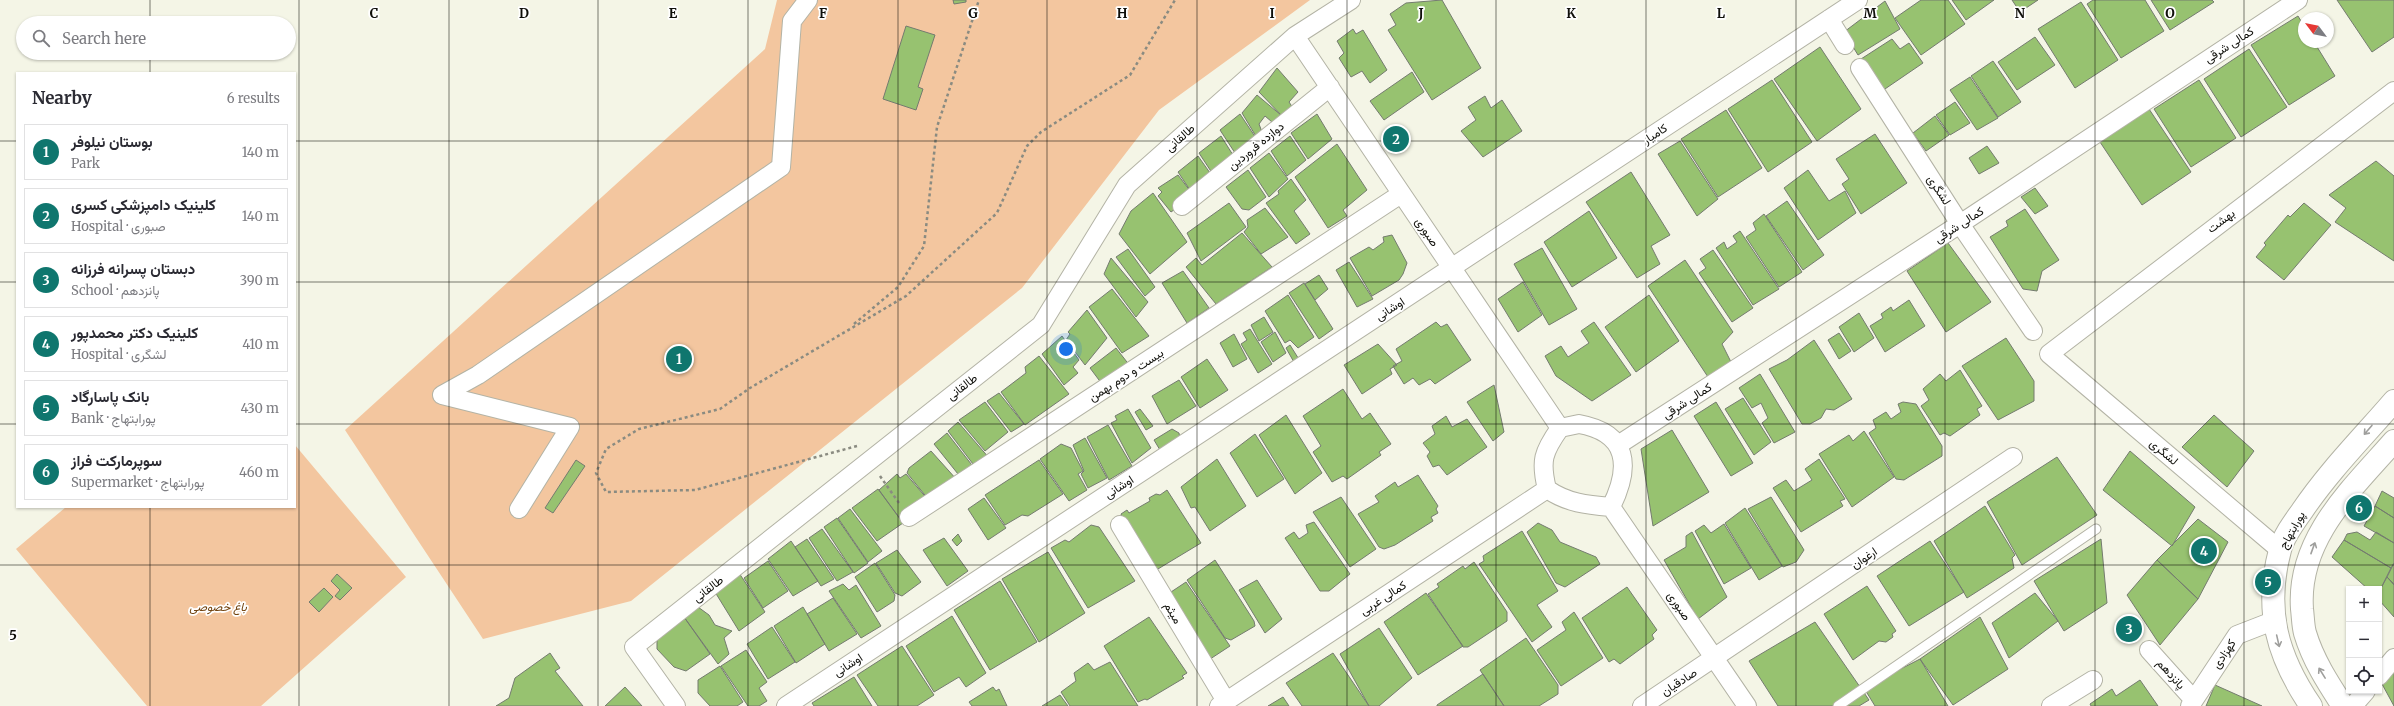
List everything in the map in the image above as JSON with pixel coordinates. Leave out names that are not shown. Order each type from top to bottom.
[{"type":"main road","name":"پورابتهاج","points":[[2311,706],[2300,690],[2280,650],[2273,621],[2275,586],[2280,550],[2294,523],[2318,488],[2394,401]]},
{"type":"main road","points":[[2343,706],[2317,664],[2304,632],[2302,598],[2304,571],[2315,542],[2333,510],[2394,441]]},
{"type":"street","points":[[519,509],[570,427],[442,395],[478,376],[781,167],[792,21],[808,0]]},
{"type":"street","name":"طالقانی","points":[[676,706],[634,647],[1041,325],[1127,185],[1295,36],[1351,0]]},
{"type":"street","name":"کامیار","points":[[1452,268],[1858,0]]},
{"type":"street","name":"کمالی شرقی","points":[[1618,446],[1960,224],[2298,0]]},
{"type":"street","points":[[1829,19],[1845,45]]},
{"type":"street","name":"صبوری","points":[[1295,36],[1560,428]]},
{"type":"street","name":"لشگری","points":[[1860,68],[1960,224],[2033,330]]},
{"type":"street","name":"دوازده فروردین","points":[[1182,206],[1330,87]]},
{"type":"street","name":"بهشت","points":[[2049,354],[2394,91]]},
{"type":"street","name":"بیست و دوم بهمن","points":[[909,517],[1401,194]]},
{"type":"street","name":"اوشانی","points":[[786,706],[1452,268]]},
{"type":"street","name":"لشگری","points":[[2049,354],[2280,550]]},
{"type":"street","points":[[1579,424],[1594,427],[1608,435],[1618,446],[1624,472],[1621,486],[1611,507],[1576,503],[1562,499],[1547,489],[1542,469],[1544,453],[1560,428],[1579,424]]},
{"type":"street","name":"ارغوان","points":[[1715,659],[2014,457]]},
{"type":"street","name":"کمالی غربی","points":[[1222,704],[1547,489]]},
{"type":"street","name":"صبوری","points":[[1611,507],[1747,706]]},
{"type":"street","name":"میثم","points":[[1120,525],[1222,704]]},
{"type":"street","name":"کهزادی","points":[[2192,702],[2237,635],[2273,621]]},
{"type":"street","name":"پانزدهم","points":[[2150,650],[2192,702]]},
{"type":"street","points":[[2382,672],[2394,658]]},
{"type":"street","name":"صادقیان","points":[[1642,706],[1715,659]]},
{"type":"street","points":[[2052,706],[2093,680]]},
{"type":"street","points":[[2353,706],[2363,694]]},
{"type":"lane","points":[[1838,706],[2096,528]]},
{"type":"path","points":[[848,329],[898,287],[924,246],[937,127],[979,0]]},
{"type":"path","points":[[859,445],[695,490],[606,492],[596,473],[606,449],[640,429],[720,409],[750,388],[906,296],[997,213],[1027,146],[1041,132],[1130,75],[1175,0]]},
{"type":"path","points":[[869,461],[909,517]]},
{"type":"green space","points":[[777,0],[1310,0],[1159,110],[1022,288],[631,601],[483,639],[345,430],[765,49]]},
{"type":"green space","name":"باغ خصوصی","points":[[296,446],[406,577],[261,706],[147,706],[16,549],[65,508],[296,508]]},
{"type":"building","points":[[953,0],[966,0],[966,2],[954,4]]},
{"type":"building","points":[[1442,0],[1481,68],[1432,100],[1388,30],[1396,25],[1390,14],[1406,3]]},
{"type":"building","points":[[1921,0],[1948,0],[1965,24],[1921,55],[1895,18]]},
{"type":"building","points":[[1952,0],[1994,0],[1966,20]]},
{"type":"building","points":[[2012,0],[2038,0],[2020,12]]},
{"type":"building","points":[[2093,0],[2145,0],[2164,31],[2121,58],[2087,4]]},
{"type":"building","points":[[2151,0],[2212,0],[2214,2],[2170,30]]},
{"type":"building","points":[[2337,0],[2394,0],[2394,37],[2372,52]]},
{"type":"building","points":[[1885,1],[1900,29],[1858,55],[1844,32]]},
{"type":"building","points":[[2081,2],[2118,60],[2075,88],[2038,29]]},
{"type":"building","points":[[2298,16],[2298,48],[2318,48],[2335,76],[2289,105],[2251,45]]},
{"type":"building","points":[[906,26],[935,35],[918,87],[923,89],[916,110],[883,99]]},
{"type":"building","points":[[1353,29],[1356,34],[1363,30],[1387,70],[1370,83],[1362,71],[1351,77],[1339,58],[1344,53],[1337,41]]},
{"type":"building","points":[[2035,37],[2055,65],[2017,90],[1998,62]]},
{"type":"building","points":[[1892,39],[1900,49],[1909,43],[1923,63],[1882,91],[1861,59]]},
{"type":"building","points":[[1820,47],[1861,109],[1817,141],[1774,79]]},
{"type":"building","points":[[2249,49],[2287,107],[2241,137],[2204,79]]},
{"type":"building","points":[[1993,61],[2021,102],[1998,117],[1971,76]]},
{"type":"building","points":[[1277,68],[1298,92],[1289,102],[1293,108],[1283,117],[1259,92]]},
{"type":"building","points":[[1412,72],[1424,92],[1384,120],[1370,101]]},
{"type":"building","points":[[1970,77],[1998,118],[1977,130],[1950,90]]},
{"type":"building","points":[[1772,80],[1812,142],[1768,172],[1728,109]]},
{"type":"building","points":[[2199,80],[2236,138],[2191,167],[2154,109]]},
{"type":"building","points":[[1257,95],[1282,116],[1272,122],[1265,116],[1259,124],[1262,132],[1257,138],[1242,113]]},
{"type":"building","points":[[1485,96],[1491,108],[1502,100],[1522,131],[1483,157],[1461,131],[1476,120],[1468,107]]},
{"type":"building","points":[[1955,102],[1970,123],[1950,135],[1936,115]]},
{"type":"building","points":[[2149,109],[2191,172],[2142,205],[2100,142]]},
{"type":"building","points":[[1726,110],[1762,168],[1718,197],[1681,139]]},
{"type":"building","points":[[1240,114],[1258,141],[1237,156],[1220,130]]},
{"type":"building","points":[[1317,114],[1332,139],[1308,159],[1291,133]]},
{"type":"building","points":[[1935,116],[1949,135],[1926,151],[1913,133]]},
{"type":"building","points":[[1875,134],[1907,183],[1861,214],[1842,184],[1849,179],[1836,159]]},
{"type":"building","points":[[1221,136],[1238,163],[1216,179],[1199,153]]},
{"type":"building","points":[[1290,136],[1306,160],[1287,176],[1271,151]]},
{"type":"building","points":[[1680,141],[1718,199],[1697,216],[1658,154]]},
{"type":"building","points":[[1337,144],[1367,190],[1343,210],[1347,216],[1328,228],[1295,177]]},
{"type":"building","points":[[1987,146],[1999,163],[1979,174],[1969,158]]},
{"type":"building","points":[[1269,153],[1288,179],[1269,197],[1250,168]]},
{"type":"building","points":[[1198,156],[1215,180],[1194,196],[1178,172]]},
{"type":"building","points":[[2376,161],[2394,176],[2394,261],[2335,222],[2346,208],[2329,195]]},
{"type":"building","points":[[1248,170],[1266,197],[1249,210],[1242,209],[1226,187]]},
{"type":"building","points":[[1808,170],[1829,201],[1845,191],[1856,213],[1818,240],[1784,188]]},
{"type":"building","points":[[1631,172],[1670,235],[1651,246],[1660,264],[1637,278],[1586,202]]},
{"type":"building","points":[[1178,175],[1194,196],[1171,212],[1158,196],[1162,192],[1158,188]]},
{"type":"building","points":[[1291,179],[1306,200],[1294,211],[1310,234],[1296,244],[1266,203],[1279,194],[1278,191]]},
{"type":"building","points":[[2035,188],[2048,206],[2035,214],[2021,197]]},
{"type":"building","points":[[1153,193],[1187,242],[1150,274],[1119,234],[1131,211]]},
{"type":"building","points":[[1787,201],[1824,255],[1803,270],[1766,216]]},
{"type":"building","points":[[1229,203],[1246,227],[1201,261],[1187,233]]},
{"type":"building","points":[[2304,203],[2331,225],[2284,280],[2256,257],[2266,245],[2264,243],[2288,215],[2290,217]]},
{"type":"building","points":[[1265,208],[1288,237],[1261,254],[1244,232],[1248,227],[1247,220]]},
{"type":"building","points":[[2025,209],[2059,260],[2042,271],[2037,291],[2023,289],[1990,237],[2008,226],[2006,221]]},
{"type":"building","points":[[1589,211],[1617,258],[1572,287],[1544,242]]},
{"type":"building","points":[[1764,214],[1802,272],[1779,287],[1746,237],[1756,230],[1753,223]]},
{"type":"building","points":[[1740,231],[1779,289],[1753,305],[1716,248],[1724,242],[1727,249],[1737,242],[1733,236]]},
{"type":"building","points":[[1242,233],[1272,267],[1216,304],[1186,267],[1196,258],[1202,265]]},
{"type":"building","points":[[1392,235],[1407,263],[1399,280],[1372,296],[1350,258],[1369,247],[1373,250],[1384,242],[1383,237]]},
{"type":"building","points":[[1948,243],[1991,302],[1946,332],[1907,271]]},
{"type":"building","points":[[1542,248],[1577,309],[1549,325],[1514,264]]},
{"type":"building","points":[[1128,249],[1155,287],[1145,296],[1116,257]]},
{"type":"building","points":[[1713,250],[1753,308],[1732,322],[1699,273],[1706,268],[1700,259]]},
{"type":"building","points":[[1111,258],[1148,302],[1136,317],[1104,274]]},
{"type":"building","points":[[1685,260],[1733,332],[1722,344],[1731,362],[1708,377],[1648,286]]},
{"type":"building","points":[[1349,262],[1373,299],[1357,307],[1336,270]]},
{"type":"building","points":[[1183,271],[1209,308],[1187,323],[1162,283]]},
{"type":"building","points":[[1319,275],[1328,289],[1315,300],[1305,284]]},
{"type":"building","points":[[1523,282],[1542,315],[1518,332],[1498,299]]},
{"type":"building","points":[[1304,283],[1333,329],[1319,339],[1289,293]]},
{"type":"building","points":[[1112,289],[1149,336],[1122,353],[1089,307]]},
{"type":"building","points":[[1288,295],[1314,337],[1298,348],[1290,340],[1285,343],[1265,311]]},
{"type":"building","points":[[1649,295],[1679,341],[1636,372],[1605,327]]},
{"type":"building","points":[[1909,300],[1925,326],[1885,352],[1870,326],[1883,318],[1881,314],[1891,307],[1893,311]]},
{"type":"building","points":[[1087,310],[1107,338],[1085,365],[1066,340],[1070,334],[1068,332]]},
{"type":"building","points":[[1859,313],[1874,338],[1854,352],[1839,327]]},
{"type":"building","points":[[1264,317],[1273,332],[1259,341],[1251,325]]},
{"type":"building","points":[[1436,322],[1441,327],[1447,324],[1471,360],[1435,384],[1430,379],[1419,385],[1413,378],[1404,384],[1393,366],[1402,361],[1396,349]]},
{"type":"building","points":[[1594,322],[1631,375],[1592,401],[1556,376],[1545,356],[1561,346],[1568,357],[1589,343],[1581,331]]},
{"type":"building","points":[[1250,329],[1272,364],[1258,373],[1241,344],[1247,340],[1243,333]]},
{"type":"building","points":[[1275,332],[1286,353],[1273,362],[1261,342]]},
{"type":"building","points":[[1839,333],[1851,351],[1839,359],[1828,340]]},
{"type":"building","points":[[1234,334],[1247,359],[1233,367],[1220,343]]},
{"type":"building","points":[[1062,336],[1079,360],[1073,367],[1078,373],[1064,385],[1042,354]]},
{"type":"building","points":[[2006,338],[2034,381],[2034,401],[1998,420],[1962,366]]},
{"type":"building","points":[[1814,340],[1852,399],[1834,410],[1826,409],[1821,418],[1810,424],[1802,424],[1769,369],[1787,360]]},
{"type":"building","points":[[1378,344],[1397,365],[1390,369],[1392,374],[1362,394],[1344,365]]},
{"type":"building","points":[[1290,345],[1300,361],[1295,364],[1286,348]]},
{"type":"building","points":[[1116,348],[1134,371],[1108,392],[1090,368]]},
{"type":"building","points":[[1039,356],[1069,394],[1025,425],[1001,392],[1026,373],[1025,367]]},
{"type":"building","points":[[1207,359],[1228,390],[1200,408],[1181,377]]},
{"type":"building","points":[[1960,370],[1982,406],[1977,409],[1980,415],[1950,436],[1944,433],[1940,435],[1921,406],[1929,400],[1923,389],[1940,374],[1946,381]]},
{"type":"building","points":[[1760,374],[1795,432],[1774,443],[1762,423],[1768,418],[1761,403],[1752,408],[1739,388]]},
{"type":"building","points":[[1179,380],[1196,406],[1167,424],[1152,396]]},
{"type":"building","points":[[1494,385],[1504,432],[1493,441],[1467,402]]},
{"type":"building","points":[[1343,389],[1362,419],[1370,413],[1391,444],[1379,452],[1381,455],[1347,479],[1343,476],[1332,482],[1313,452],[1321,446],[1303,416]]},
{"type":"building","points":[[999,393],[1024,424],[1011,432],[987,401]]},
{"type":"building","points":[[1743,398],[1771,442],[1754,455],[1725,409]]},
{"type":"building","points":[[985,402],[1008,432],[985,451],[959,420]]},
{"type":"building","points":[[1716,402],[1753,463],[1731,476],[1694,416]]},
{"type":"building","points":[[1903,402],[1916,404],[1942,446],[1942,456],[1904,480],[1896,479],[1869,433],[1876,428],[1873,420],[1886,412],[1891,419],[1901,412],[1898,404]]},
{"type":"building","points":[[1128,409],[1151,448],[1132,463],[1111,423],[1117,420],[1115,416]]},
{"type":"building","points":[[1140,409],[1153,426],[1146,430],[1135,412]]},
{"type":"building","points":[[1286,415],[1322,473],[1295,494],[1259,435]]},
{"type":"building","points":[[2214,415],[2254,451],[2227,487],[2182,447]]},
{"type":"building","points":[[1446,416],[1452,427],[1467,419],[1487,447],[1447,475],[1439,465],[1433,467],[1427,456],[1430,452],[1423,443],[1435,434],[1432,426]]},
{"type":"building","points":[[958,422],[990,459],[976,468],[948,431]]},
{"type":"building","points":[[1108,425],[1132,466],[1109,480],[1087,437]]},
{"type":"building","points":[[1172,429],[1179,433],[1180,439],[1160,450],[1154,440]]},
{"type":"building","points":[[1672,430],[1709,492],[1653,526],[1641,449]]},
{"type":"building","points":[[1864,431],[1894,477],[1852,507],[1819,454],[1849,435],[1853,441]]},
{"type":"building","points":[[947,433],[975,469],[962,479],[934,444]]},
{"type":"building","points":[[1255,434],[1284,479],[1257,497],[1230,453]]},
{"type":"building","points":[[1085,438],[1107,478],[1088,488],[1081,474],[1084,471],[1073,445]]},
{"type":"building","points":[[1061,444],[1071,448],[1083,471],[1078,474],[1087,490],[1069,501],[1040,459]]},
{"type":"building","points":[[931,451],[957,480],[933,505],[907,473],[909,468]]},
{"type":"building","points":[[2130,451],[2195,507],[2172,546],[2103,490]]},
{"type":"building","points":[[2057,457],[2097,515],[2022,565],[1987,502]]},
{"type":"building","points":[[1217,459],[1246,506],[1210,531],[1195,507],[1191,508],[1181,487]]},
{"type":"building","points":[[1819,459],[1845,499],[1840,501],[1843,506],[1801,532],[1773,488],[1786,480],[1794,491],[1812,480],[1805,469]]},
{"type":"building","points":[[576,460],[585,466],[553,513],[545,508]]},
{"type":"building","points":[[1039,460],[1063,494],[1028,516],[1022,515],[1005,525],[985,495]]},
{"type":"building","points":[[897,474],[900,478],[906,474],[929,501],[901,520],[879,490]]},
{"type":"building","points":[[1418,475],[1438,506],[1436,509],[1438,513],[1431,517],[1433,521],[1395,545],[1384,549],[1379,547],[1358,514],[1379,502],[1375,496],[1395,482],[1398,487]]},
{"type":"building","points":[[878,489],[903,523],[877,541],[852,508]]},
{"type":"building","points":[[1167,490],[1201,543],[1143,578],[1121,514],[1127,510],[1129,513],[1150,501],[1149,498],[1156,494],[1160,495]]},
{"type":"building","points":[[2382,491],[2394,498],[2394,518],[2375,506]]},
{"type":"building","points":[[1341,497],[1376,549],[1350,567],[1313,512]]},
{"type":"building","points":[[1771,497],[1804,550],[1796,562],[1783,567],[1748,509]]},
{"type":"building","points":[[984,498],[1006,528],[988,540],[968,509]]},
{"type":"building","points":[[1985,506],[2015,555],[2012,558],[2014,568],[1967,598],[1934,541]]},
{"type":"building","points":[[2375,506],[2394,518],[2394,543],[2364,526]]},
{"type":"building","points":[[1745,508],[1782,566],[1759,580],[1725,523]]},
{"type":"building","points":[[850,509],[882,551],[868,562],[838,518]]},
{"type":"building","points":[[837,518],[868,563],[854,573],[824,527]]},
{"type":"building","points":[[2198,519],[2228,542],[2198,599],[2157,560]]},
{"type":"building","points":[[1314,522],[1350,574],[1329,591],[1320,591],[1285,538],[1294,532],[1299,539],[1308,533],[1306,525]]},
{"type":"building","points":[[1538,523],[1552,530],[1560,542],[1596,557],[1600,564],[1565,587],[1556,583],[1527,532]]},
{"type":"building","points":[[1724,524],[1751,568],[1724,584],[1695,531],[1704,525],[1711,533]]},
{"type":"building","points":[[1091,525],[1099,527],[1135,581],[1088,608],[1051,548],[1065,540],[1069,542]]},
{"type":"building","points":[[822,529],[853,572],[837,581],[809,538]]},
{"type":"building","points":[[1522,531],[1558,591],[1537,605],[1552,627],[1532,642],[1479,564],[1484,561],[1483,556]]},
{"type":"building","points":[[1692,532],[1727,597],[1698,619],[1664,560],[1686,547],[1686,536]]},
{"type":"building","points":[[2357,532],[2370,540],[2376,532],[2394,543],[2394,563],[2391,568],[2344,540],[2347,534]]},
{"type":"building","points":[[958,534],[962,541],[957,546],[952,540]]},
{"type":"building","points":[[944,538],[968,571],[947,586],[923,550]]},
{"type":"building","points":[[807,539],[834,579],[821,586],[795,547]]},
{"type":"building","points":[[2101,539],[2107,603],[2064,631],[2034,581]]},
{"type":"building","points":[[2344,540],[2391,568],[2382,586],[2365,586],[2332,557]]},
{"type":"building","points":[[791,541],[818,581],[793,596],[768,559]]},
{"type":"building","points":[[1930,541],[1964,592],[1909,626],[1877,576]]},
{"type":"building","points":[[897,550],[921,582],[902,596],[895,593],[876,563]]},
{"type":"building","points":[[1048,552],[1085,613],[1039,642],[1002,579]]},
{"type":"building","points":[[1215,560],[1254,621],[1255,626],[1231,640],[1225,638],[1187,580]]},
{"type":"building","points":[[2157,560],[2198,599],[2160,645],[2127,595]]},
{"type":"building","points":[[768,561],[788,591],[763,608],[744,578]]},
{"type":"building","points":[[1474,562],[1507,612],[1507,621],[1468,647],[1463,647],[1428,594],[1439,587],[1437,584],[1463,566],[1465,569]]},
{"type":"building","points":[[875,563],[895,595],[894,601],[877,612],[855,577]]},
{"type":"building","points":[[2394,563],[2394,585],[2387,577]]},
{"type":"building","points":[[739,573],[765,612],[739,631],[715,592]]},
{"type":"building","points":[[337,574],[352,588],[340,600],[335,596],[340,590],[331,581]]},
{"type":"building","points":[[2387,577],[2394,584],[2394,617],[2382,603],[2382,586]]},
{"type":"building","points":[[1257,580],[1282,619],[1265,633],[1239,590]]},
{"type":"building","points":[[1000,581],[1037,642],[990,670],[954,610]]},
{"type":"building","points":[[1186,582],[1230,646],[1201,665],[1159,600]]},
{"type":"building","points":[[843,584],[849,590],[856,585],[881,626],[861,638],[829,591]]},
{"type":"building","points":[[1867,586],[1896,631],[1892,634],[1893,637],[1886,642],[1879,641],[1853,660],[1824,614]]},
{"type":"building","points":[[1627,587],[1657,630],[1652,635],[1654,639],[1620,664],[1614,659],[1609,662],[1582,618]]},
{"type":"building","points":[[324,588],[333,597],[319,612],[309,602]]},
{"type":"building","points":[[1426,593],[1463,646],[1418,675],[1384,622]]},
{"type":"building","points":[[2035,593],[2058,621],[2009,658],[1992,623]]},
{"type":"building","points":[[833,598],[857,634],[829,651],[807,614]]},
{"type":"building","points":[[698,607],[709,615],[715,625],[732,631],[724,638],[729,654],[718,664],[684,617]]},
{"type":"building","points":[[803,607],[825,644],[796,663],[774,626]]},
{"type":"building","points":[[1574,612],[1603,658],[1561,686],[1537,650],[1566,630],[1562,622]]},
{"type":"building","points":[[952,616],[986,673],[966,687],[959,677],[934,692],[906,646]]},
{"type":"building","points":[[684,617],[710,654],[686,671],[674,667],[657,649],[657,634]]},
{"type":"building","points":[[1149,617],[1187,673],[1182,676],[1184,678],[1147,700],[1145,699],[1138,702],[1104,646]]},
{"type":"building","points":[[1980,617],[2008,669],[1953,705],[1920,659]]},
{"type":"building","points":[[1815,622],[1869,700],[1859,706],[1778,706],[1749,661]]},
{"type":"building","points":[[772,627],[795,662],[768,679],[747,644]]},
{"type":"building","points":[[1379,628],[1412,678],[1379,706],[1369,706],[1340,654]]},
{"type":"building","points":[[1526,638],[1558,685],[1558,694],[1539,706],[1504,706],[1480,670]]},
{"type":"building","points":[[902,646],[934,695],[917,706],[878,706],[857,675]]},
{"type":"building","points":[[746,650],[767,682],[759,688],[767,701],[759,706],[748,706],[721,666]]},
{"type":"building","points":[[550,653],[560,668],[555,671],[583,706],[496,706],[509,698],[515,678]]},
{"type":"building","points":[[1333,653],[1369,706],[1302,706],[1286,683]]},
{"type":"building","points":[[1920,659],[1948,706],[1875,706],[1864,688]]},
{"type":"building","points":[[1110,662],[1138,706],[1070,706],[1061,692],[1076,681],[1074,673],[1088,663],[1094,670]]},
{"type":"building","points":[[720,666],[743,702],[737,706],[710,706],[698,693],[698,680]]},
{"type":"building","points":[[2394,669],[2394,706],[2382,684]]},
{"type":"building","points":[[1483,674],[1504,706],[1437,706],[1437,705]]},
{"type":"building","points":[[854,677],[872,706],[814,706],[812,703]]},
{"type":"building","points":[[2140,680],[2158,706],[2091,706],[2090,704],[2112,689],[2116,696]]},
{"type":"building","points":[[2215,685],[2262,706],[2206,706]]},
{"type":"building","points":[[625,687],[642,706],[605,706]]},
{"type":"building","points":[[993,687],[996,691],[999,689],[1007,706],[972,706],[969,702]]},
{"type":"building","points":[[1060,695],[1068,706],[1042,706]]},
{"type":"building","points":[[1283,697],[1289,706],[1268,706]]},
{"type":"place","name":"کلینیک دامپزشکی کسری","points":[[1396,139]]},
{"type":"place","name":"بوستان نیلوفر","points":[[679,359]]},
{"type":"place","name":"سوپرمارکت فراز","points":[[2359,508]]},
{"type":"place","name":"کلینیک دکتر محمدپور","points":[[2204,551]]},
{"type":"place","name":"بانک پاسارگاد","points":[[2268,582]]},
{"type":"place","name":"دبستان پسرانه فرزانه","points":[[2129,629]]}]
